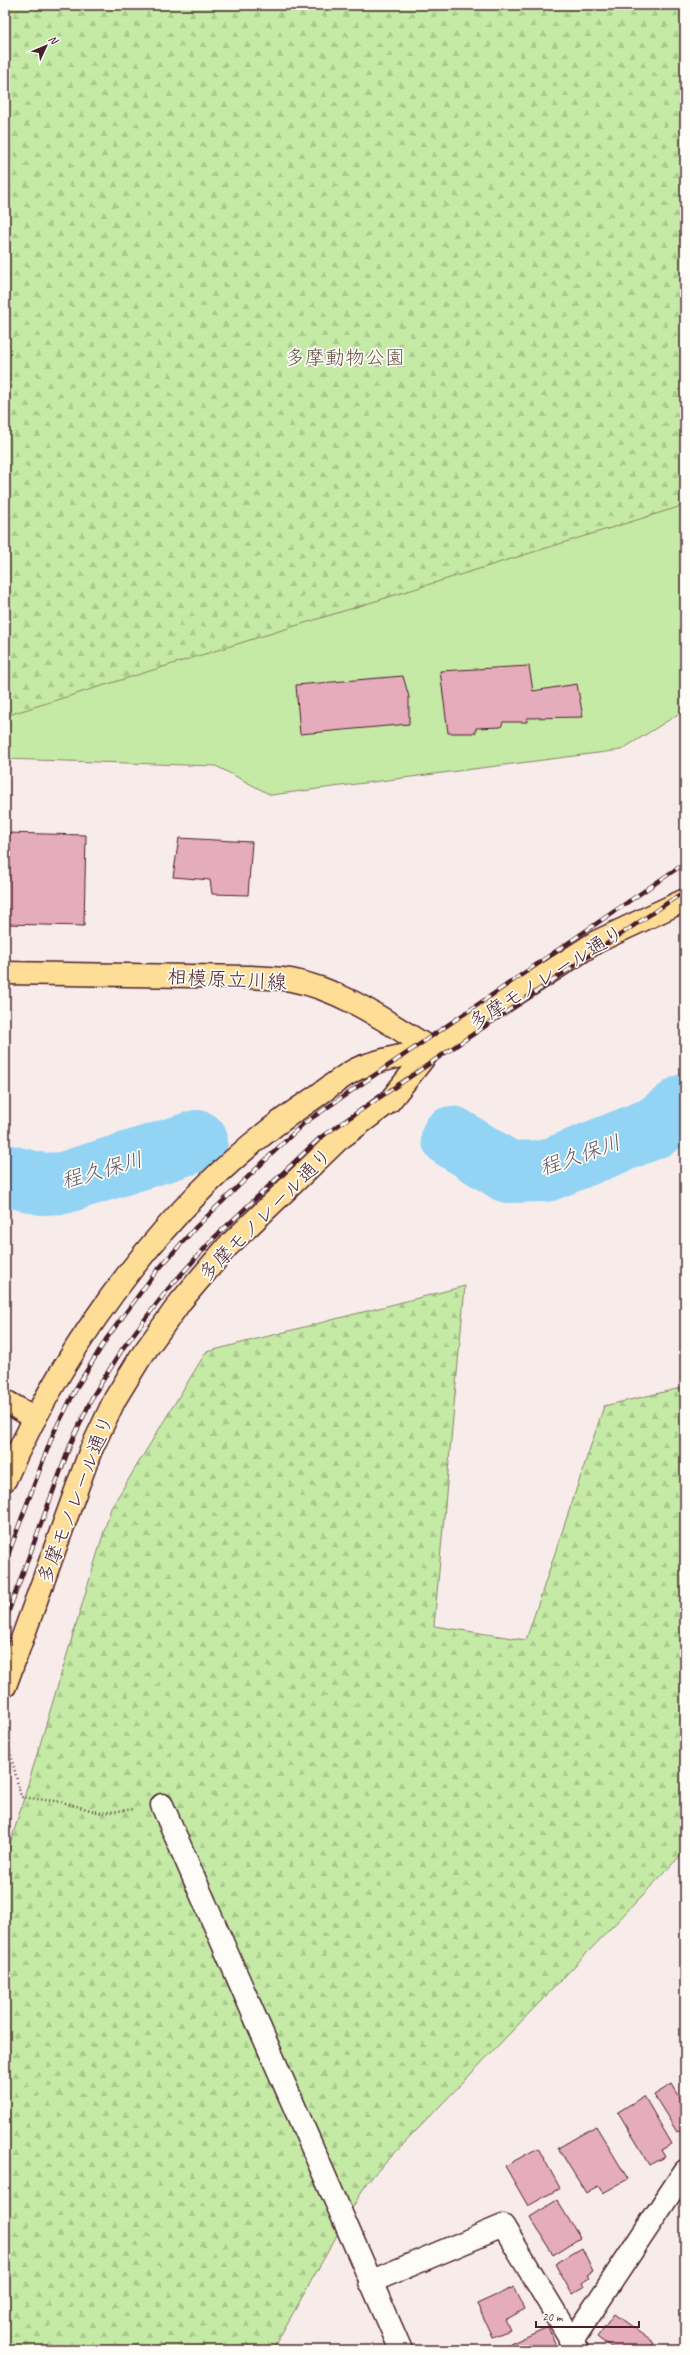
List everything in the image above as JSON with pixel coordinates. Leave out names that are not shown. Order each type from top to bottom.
[{"type":"main road","name":"多摩モノレール通り","points":[[5,1686],[90,1452],[115,1399],[140,1358],[181,1302],[226,1248],[338,1140],[389,1102],[431,1049],[596,942],[685,900]]},
{"type":"main road","name":"相模原立川線","points":[[5,973],[251,977],[291,980],[329,991],[367,1009],[431,1049]]},
{"type":"main road","name":"多摩モノレール通り","points":[[5,1480],[35,1418],[83,1338],[138,1261],[178,1215],[252,1143],[299,1108],[362,1066],[431,1049]]},
{"type":"main road","points":[[5,1401],[35,1418]]},
{"type":"street","points":[[162,1805],[401,2350]]},
{"type":"street","points":[[370,2282],[503,2226],[575,2345],[685,2171]]},
{"type":"path","points":[[8,1743],[21,1797],[62,1802],[101,1813],[162,1805]]},
{"type":"green space","name":"多摩動物公園","points":[[5,5],[685,5],[685,710],[621,750],[271,795],[216,766],[5,759]]},
{"type":"green space","name":"多摩動物公園","points":[[5,5],[685,5],[685,505],[5,716]]},
{"type":"green space","points":[[465,1286],[434,1626],[526,1640],[604,1406],[685,1387],[685,1851],[367,2182],[274,2347],[275,2350],[5,2350],[5,1861],[111,1508],[206,1352]]},
{"type":"building","points":[[529,666],[533,691],[577,684],[583,717],[527,718],[527,722],[503,722],[501,727],[476,728],[476,733],[448,733],[440,671]]},
{"type":"building","points":[[403,676],[409,697],[409,724],[300,734],[296,685]]},
{"type":"building","points":[[5,833],[86,835],[84,926],[5,924]]},
{"type":"building","points":[[179,838],[252,842],[248,895],[212,894],[210,880],[173,877]]},
{"type":"building","points":[[672,2084],[685,2106],[685,2127],[677,2132],[654,2095]]},
{"type":"building","points":[[644,2096],[672,2144],[661,2150],[665,2157],[650,2165],[618,2112]]},
{"type":"building","points":[[596,2126],[628,2179],[603,2193],[598,2186],[586,2193],[558,2148]]},
{"type":"building","points":[[538,2148],[560,2188],[528,2206],[505,2166]]},
{"type":"building","points":[[557,2200],[580,2238],[553,2255],[530,2217]]},
{"type":"building","points":[[582,2248],[593,2271],[587,2275],[589,2278],[582,2283],[584,2287],[572,2294],[555,2264]]},
{"type":"building","points":[[514,2287],[525,2309],[505,2320],[510,2330],[492,2337],[477,2304]]},
{"type":"building","points":[[614,2314],[654,2343],[650,2350],[614,2350],[597,2337]]},
{"type":"building","points":[[548,2327],[558,2350],[513,2350],[510,2344]]},
{"type":"waterway","name":"程久保川","points":[[452,1137],[508,1172],[546,1171],[656,1127],[685,1105]]},
{"type":"waterway","name":"程久保川","points":[[5,1175],[42,1184],[63,1183],[197,1141]]},
{"type":"railway","points":[[5,1563],[53,1434],[78,1385],[107,1338],[155,1273],[196,1227],[303,1124],[685,863]]},
{"type":"railway","points":[[5,1621],[71,1443],[93,1396],[123,1348],[168,1289],[214,1238],[321,1137],[685,891]]}]
